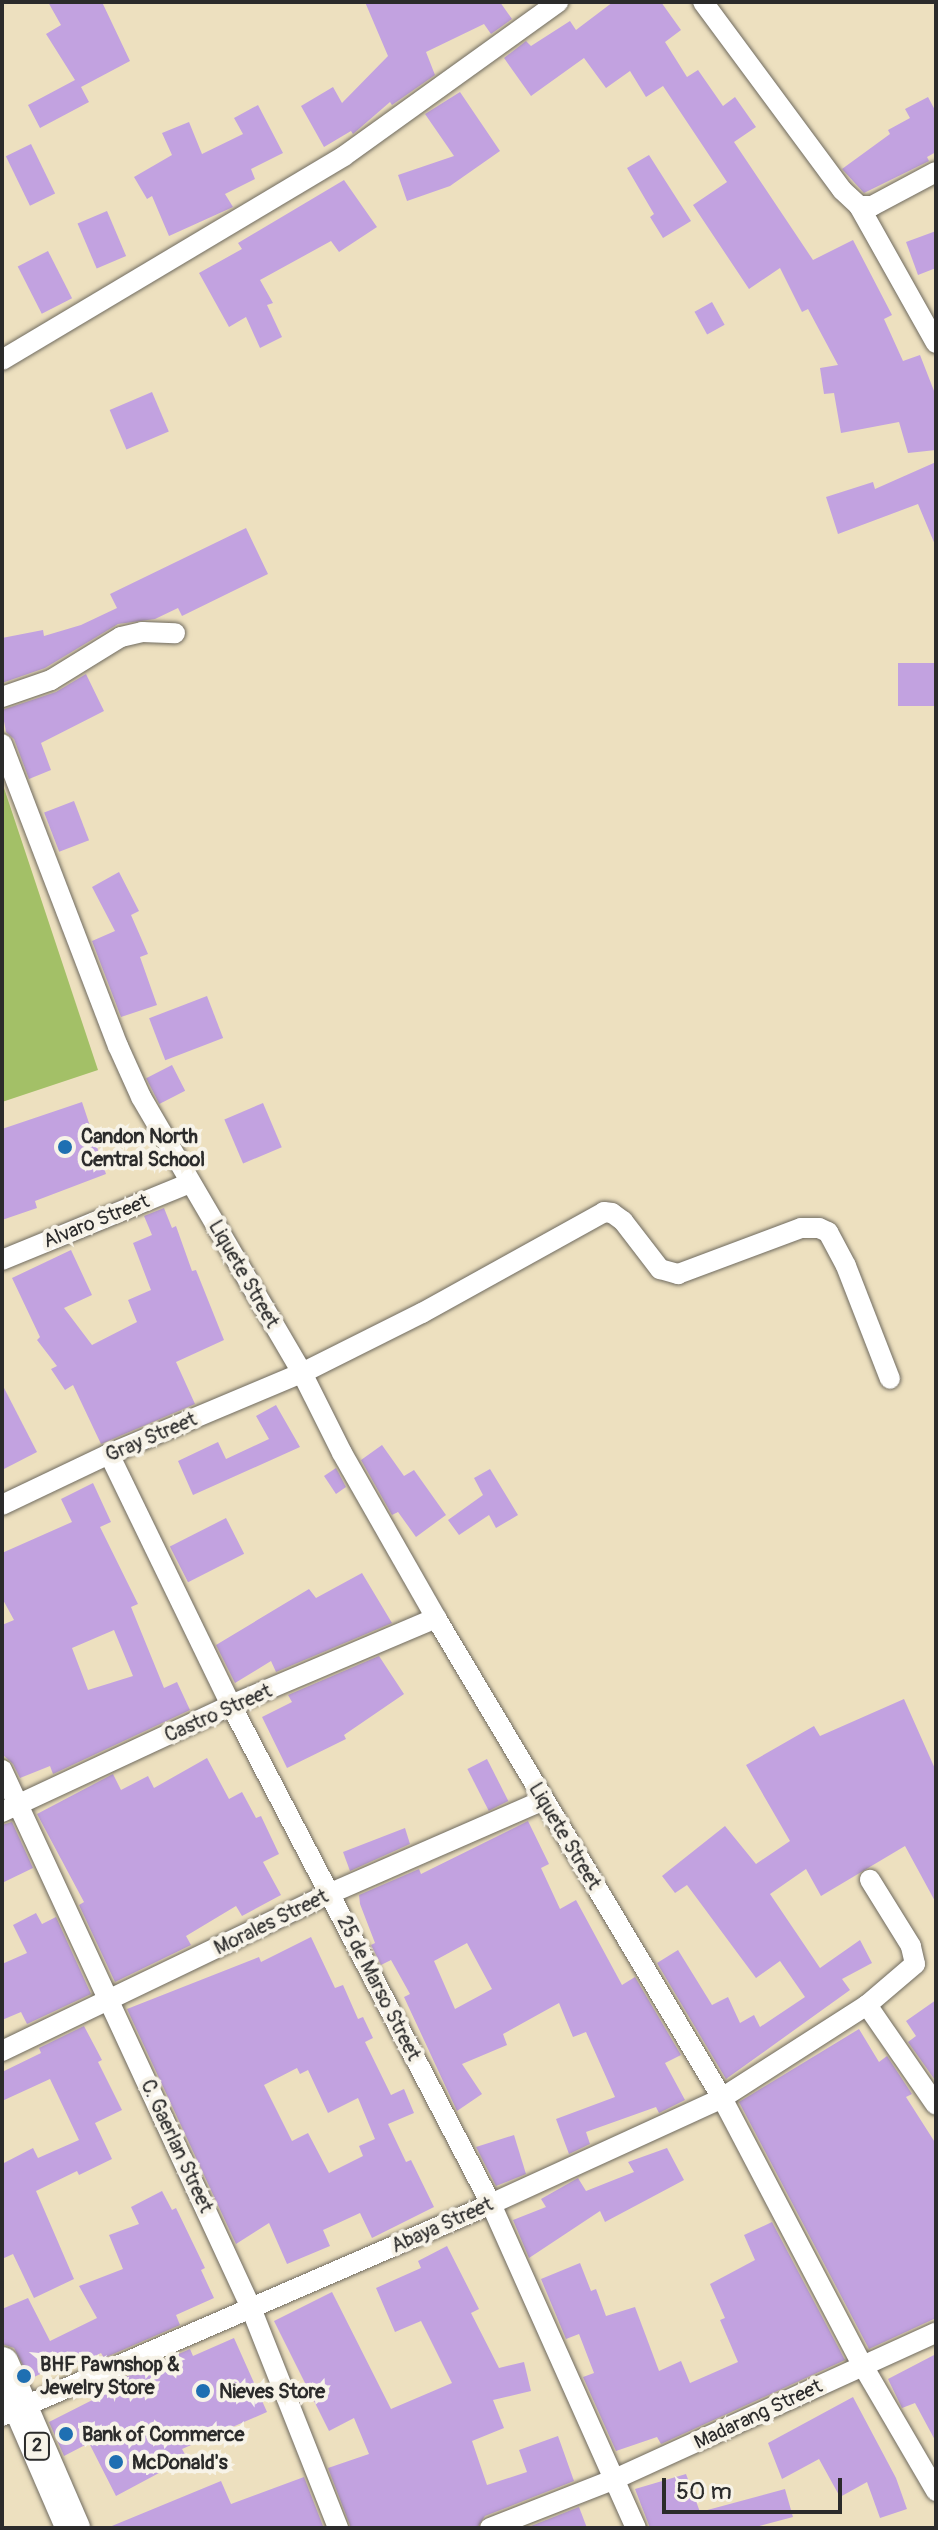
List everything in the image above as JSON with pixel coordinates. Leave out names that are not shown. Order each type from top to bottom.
[{"type":"main road","name":"2","points":[[2,2364],[11,2412],[73,2528]]},
{"type":"street","points":[[2,360],[344,156],[558,2]]},
{"type":"street","points":[[703,2],[842,190],[859,206],[936,343]]},
{"type":"street","points":[[859,206],[872,206],[936,172]]},
{"type":"street","points":[[2,697],[51,680],[121,637],[142,632],[175,633]]},
{"type":"street","name":"Liquete Street","points":[[2,744],[118,1046],[141,1097],[302,1373],[342,1453],[436,1618],[722,2098],[863,2366],[936,2491]]},
{"type":"street","name":"Alvaro Street","points":[[2,1260],[190,1183]]},
{"type":"street","name":"Gray Street","points":[[2,1505],[109,1454],[302,1373],[422,1313],[604,1212],[612,1213],[623,1221],[660,1269],[678,1274],[801,1228],[819,1228],[828,1232],[846,1266],[890,1379]]},
{"type":"street","name":"25 de Marso Street","points":[[109,1454],[231,1705],[491,2204],[636,2528]]},
{"type":"street","name":"Castro Street","points":[[10,1808],[231,1705],[436,1618]]},
{"type":"street","name":"C. Gaerlan Street","points":[[2,1770],[10,1808],[110,2001],[251,2308],[338,2528]]},
{"type":"street","name":"Morales Street","points":[[2,2051],[331,1893],[544,1800]]},
{"type":"street","name":"Abaya Street","points":[[11,2412],[491,2204],[722,2098],[867,2005],[915,1964],[911,1946],[870,1880]]},
{"type":"street","points":[[867,2005],[936,2105]]},
{"type":"street","name":"Madarang Street","points":[[490,2528],[615,2479],[936,2333]]},
{"type":"green space","points":[[2,782],[98,1070],[2,1102]]},
{"type":"building","points":[[48,2],[102,2],[130,61],[81,87],[89,102],[40,128],[28,105],[75,80],[46,34],[61,25]]},
{"type":"building","points":[[365,2],[500,2],[512,19],[491,34],[484,24],[426,52],[435,75],[392,105],[390,102],[353,134],[351,131],[324,147],[301,106],[333,87],[342,103],[388,56]]},
{"type":"building","points":[[613,2],[661,2],[681,30],[665,42],[687,77],[698,70],[723,106],[735,97],[756,127],[734,142],[813,260],[853,240],[892,315],[884,319],[903,361],[920,355],[936,396],[936,450],[908,453],[899,422],[841,433],[834,393],[824,394],[820,368],[838,365],[808,309],[802,312],[780,268],[749,289],[693,205],[727,182],[663,86],[646,97],[630,71],[606,88],[584,58],[531,96],[504,58],[526,41],[531,46],[570,21],[576,30]]},
{"type":"building","points":[[460,92],[500,151],[450,186],[407,201],[398,175],[454,156],[425,114]]},
{"type":"building","points":[[928,97],[936,112],[936,152],[927,157],[929,161],[864,193],[842,169],[890,134],[888,130],[910,118],[905,109]]},
{"type":"building","points":[[258,105],[283,153],[251,169],[255,179],[225,194],[233,207],[169,236],[152,196],[147,199],[134,177],[172,155],[162,133],[189,122],[202,154],[243,134],[234,118]]},
{"type":"building","points":[[31,144],[55,193],[30,206],[6,156]]},
{"type":"building","points":[[649,155],[691,221],[663,238],[650,217],[654,214],[627,168]]},
{"type":"building","points":[[344,180],[377,227],[339,252],[331,241],[260,280],[273,303],[267,305],[282,337],[260,348],[246,317],[229,327],[199,273],[242,249],[238,243]]},
{"type":"building","points":[[107,211],[126,256],[97,269],[78,224]]},
{"type":"building","points":[[936,231],[936,268],[918,275],[906,242]]},
{"type":"building","points":[[48,251],[72,298],[42,314],[18,266]]},
{"type":"building","points":[[712,302],[725,325],[707,334],[695,312]]},
{"type":"building","points":[[152,392],[169,432],[126,450],[110,410]]},
{"type":"building","points":[[936,462],[936,547],[918,504],[838,534],[826,497],[873,482],[875,489]]},
{"type":"building","points":[[246,528],[268,574],[182,616],[178,608],[155,619],[118,624],[45,668],[2,683],[2,638],[43,630],[44,636],[81,625],[117,608],[110,594]]},
{"type":"building","points":[[898,663],[936,663],[936,706],[898,706]]},
{"type":"building","points":[[86,674],[104,711],[41,743],[51,770],[29,779],[14,739],[6,732],[2,710],[56,692]]},
{"type":"building","points":[[74,801],[89,840],[59,852],[44,812]]},
{"type":"building","points":[[119,872],[139,911],[131,915],[148,954],[140,957],[157,1005],[121,1017],[92,941],[115,931],[92,887]]},
{"type":"building","points":[[207,996],[223,1038],[165,1060],[149,1018]]},
{"type":"building","points":[[172,1065],[185,1091],[159,1104],[146,1078]]},
{"type":"building","points":[[82,1102],[106,1174],[35,1201],[37,1208],[2,1220],[2,1129]]},
{"type":"building","points":[[263,1103],[282,1147],[243,1164],[224,1119]]},
{"type":"building","points":[[164,1208],[172,1228],[176,1226],[192,1271],[196,1270],[224,1340],[176,1362],[195,1404],[101,1444],[73,1385],[65,1390],[51,1369],[57,1366],[37,1340],[40,1337],[12,1278],[71,1250],[92,1295],[64,1308],[92,1345],[137,1322],[128,1300],[151,1290],[133,1243],[152,1235],[144,1216]]},
{"type":"building","points":[[2,1384],[37,1452],[2,1470]]},
{"type":"building","points":[[276,1405],[300,1447],[193,1495],[178,1461],[218,1442],[226,1459],[269,1439],[256,1416]]},
{"type":"building","points":[[382,1445],[404,1476],[414,1470],[446,1515],[416,1537],[398,1512],[392,1515],[361,1460]]},
{"type":"building","points":[[336,1468],[346,1487],[336,1494],[324,1476]]},
{"type":"building","points":[[490,1469],[518,1515],[496,1528],[489,1515],[459,1535],[448,1520],[483,1495],[474,1478]]},
{"type":"building","points":[[93,1483],[111,1522],[100,1527],[138,1604],[131,1607],[164,1688],[177,1682],[190,1710],[53,1774],[50,1766],[20,1778],[13,1764],[2,1754],[2,1625],[14,1620],[2,1598],[2,1553],[72,1522],[61,1499]],"holes":[[[114,1630],[133,1676],[88,1690],[72,1648]]]},
{"type":"building","points":[[226,1518],[244,1554],[188,1582],[170,1547]]},
{"type":"building","points":[[362,1573],[392,1623],[276,1672],[271,1661],[235,1683],[216,1645],[309,1589],[316,1598]]},
{"type":"building","points":[[379,1656],[404,1694],[344,1735],[346,1739],[287,1768],[262,1717],[292,1702],[288,1695]]},
{"type":"building","points":[[904,1699],[936,1771],[936,1903],[905,1846],[821,1896],[806,1869],[770,1894],[820,1968],[860,1940],[872,1963],[842,1979],[850,1990],[726,2079],[657,1963],[678,1950],[712,2005],[728,1997],[740,2023],[754,2015],[760,2027],[805,1997],[780,1961],[756,1978],[687,1885],[675,1893],[662,1876],[725,1826],[756,1864],[790,1841],[746,1765],[814,1726],[820,1736]]},
{"type":"building","points":[[207,1758],[229,1799],[242,1792],[256,1818],[261,1816],[279,1854],[263,1862],[281,1895],[242,1916],[236,1906],[186,1936],[191,1945],[115,1982],[79,1905],[84,1902],[37,1814],[113,1774],[121,1790],[148,1776],[154,1788]]},
{"type":"building","points":[[487,1759],[508,1801],[489,1811],[467,1769]]},
{"type":"building","points":[[528,1821],[549,1864],[541,1868],[560,1909],[576,1900],[622,1985],[635,1977],[681,2055],[665,2063],[685,2100],[659,2113],[656,2107],[586,2132],[590,2144],[569,2154],[556,2119],[615,2097],[586,2032],[573,2037],[559,2003],[503,2034],[507,2045],[462,2064],[482,2094],[457,2111],[404,1997],[410,1994],[391,1960],[381,1965],[371,1945],[375,1943],[360,1904],[359,1895],[419,1869],[421,1874]],"holes":[[[467,1943],[492,1989],[455,2009],[434,1961]]]},
{"type":"building","points":[[12,1822],[33,1868],[2,1883],[2,1825]]},
{"type":"building","points":[[405,1828],[410,1844],[350,1871],[343,1852]]},
{"type":"building","points":[[36,1913],[42,1924],[56,1917],[91,1994],[27,2024],[21,2012],[2,2020],[2,1964],[27,1953],[13,1925]]},
{"type":"building","points":[[311,1937],[335,1988],[343,1985],[358,2019],[363,2017],[373,2038],[365,2042],[391,2095],[404,2089],[414,2113],[388,2124],[406,2162],[411,2160],[434,2207],[372,2238],[360,2213],[323,2230],[330,2246],[287,2264],[269,2223],[236,2244],[127,2009],[259,1957],[261,1962]],"holes":[[[297,2068],[300,2074],[308,2070],[328,2113],[358,2098],[375,2139],[359,2146],[363,2156],[329,2173],[308,2133],[292,2141],[264,2085]]]},
{"type":"building","points":[[936,2000],[935,2080],[908,2042],[916,2036],[906,2021]]},
{"type":"building","points":[[84,2026],[122,2110],[95,2123],[112,2159],[79,2175],[77,2171],[36,2191],[74,2279],[34,2298],[13,2254],[2,2259],[2,2164],[33,2148],[38,2158],[79,2140],[50,2079],[2,2101],[2,2072],[41,2053],[39,2048]]},
{"type":"building","points":[[859,2029],[879,2062],[887,2056],[912,2094],[906,2097],[936,2144],[936,2318],[869,2349],[739,2102]]},
{"type":"building","points":[[514,2135],[526,2174],[496,2186],[476,2147]]},
{"type":"building","points":[[667,2148],[684,2180],[605,2222],[600,2211],[529,2258],[513,2220],[546,2207],[541,2199],[578,2178],[586,2191],[634,2172],[628,2162]]},
{"type":"building","points":[[162,2191],[172,2210],[176,2208],[205,2268],[201,2270],[214,2298],[176,2315],[180,2325],[104,2358],[101,2353],[68,2369],[65,2362],[30,2379],[14,2348],[2,2344],[2,2309],[28,2298],[50,2341],[97,2318],[79,2286],[123,2269],[109,2235],[139,2224],[131,2207]]},
{"type":"building","points":[[772,2222],[845,2360],[661,2444],[657,2437],[616,2451],[583,2377],[594,2373],[579,2334],[566,2339],[541,2279],[580,2263],[591,2291],[596,2289],[606,2316],[635,2307],[659,2371],[681,2361],[690,2383],[738,2362],[720,2320],[725,2318],[710,2284],[755,2260],[744,2235]]},
{"type":"building","points":[[447,2246],[479,2309],[471,2313],[499,2368],[524,2362],[531,2391],[493,2400],[504,2428],[472,2441],[487,2485],[527,2472],[519,2450],[558,2436],[574,2481],[485,2516],[477,2528],[351,2528],[328,2468],[369,2454],[354,2418],[329,2431],[274,2321],[332,2292],[391,2409],[452,2383],[421,2321],[395,2332],[376,2288],[421,2268],[418,2261]]},
{"type":"building","points":[[234,2338],[267,2412],[182,2449],[187,2458],[116,2496],[89,2443],[64,2456],[49,2422],[120,2386],[116,2381],[190,2349],[193,2356]]},
{"type":"building","points":[[936,2354],[936,2442],[915,2403],[902,2408],[888,2379]]},
{"type":"building","points":[[853,2397],[896,2478],[907,2509],[880,2518],[867,2482],[840,2497],[819,2459],[782,2479],[768,2443]]},
{"type":"building","points":[[686,2474],[700,2512],[785,2489],[793,2517],[752,2528],[650,2528],[635,2489]]},
{"type":"building","points":[[304,2477],[323,2526],[318,2528],[107,2528],[221,2481],[231,2504]]},
{"type":"building","points":[[579,2507],[587,2528],[526,2528]]},
{"type":"place","name":"Candon North Central School","points":[[65,1147]]},
{"type":"place","name":"BHF Pawnshop & Jewelry Store","points":[[24,2376]]},
{"type":"place","name":"Nieves Store","points":[[203,2391]]},
{"type":"place","name":"Bank of Commerce","points":[[66,2434]]},
{"type":"place","name":"McDonald's","points":[[116,2462]]}]
